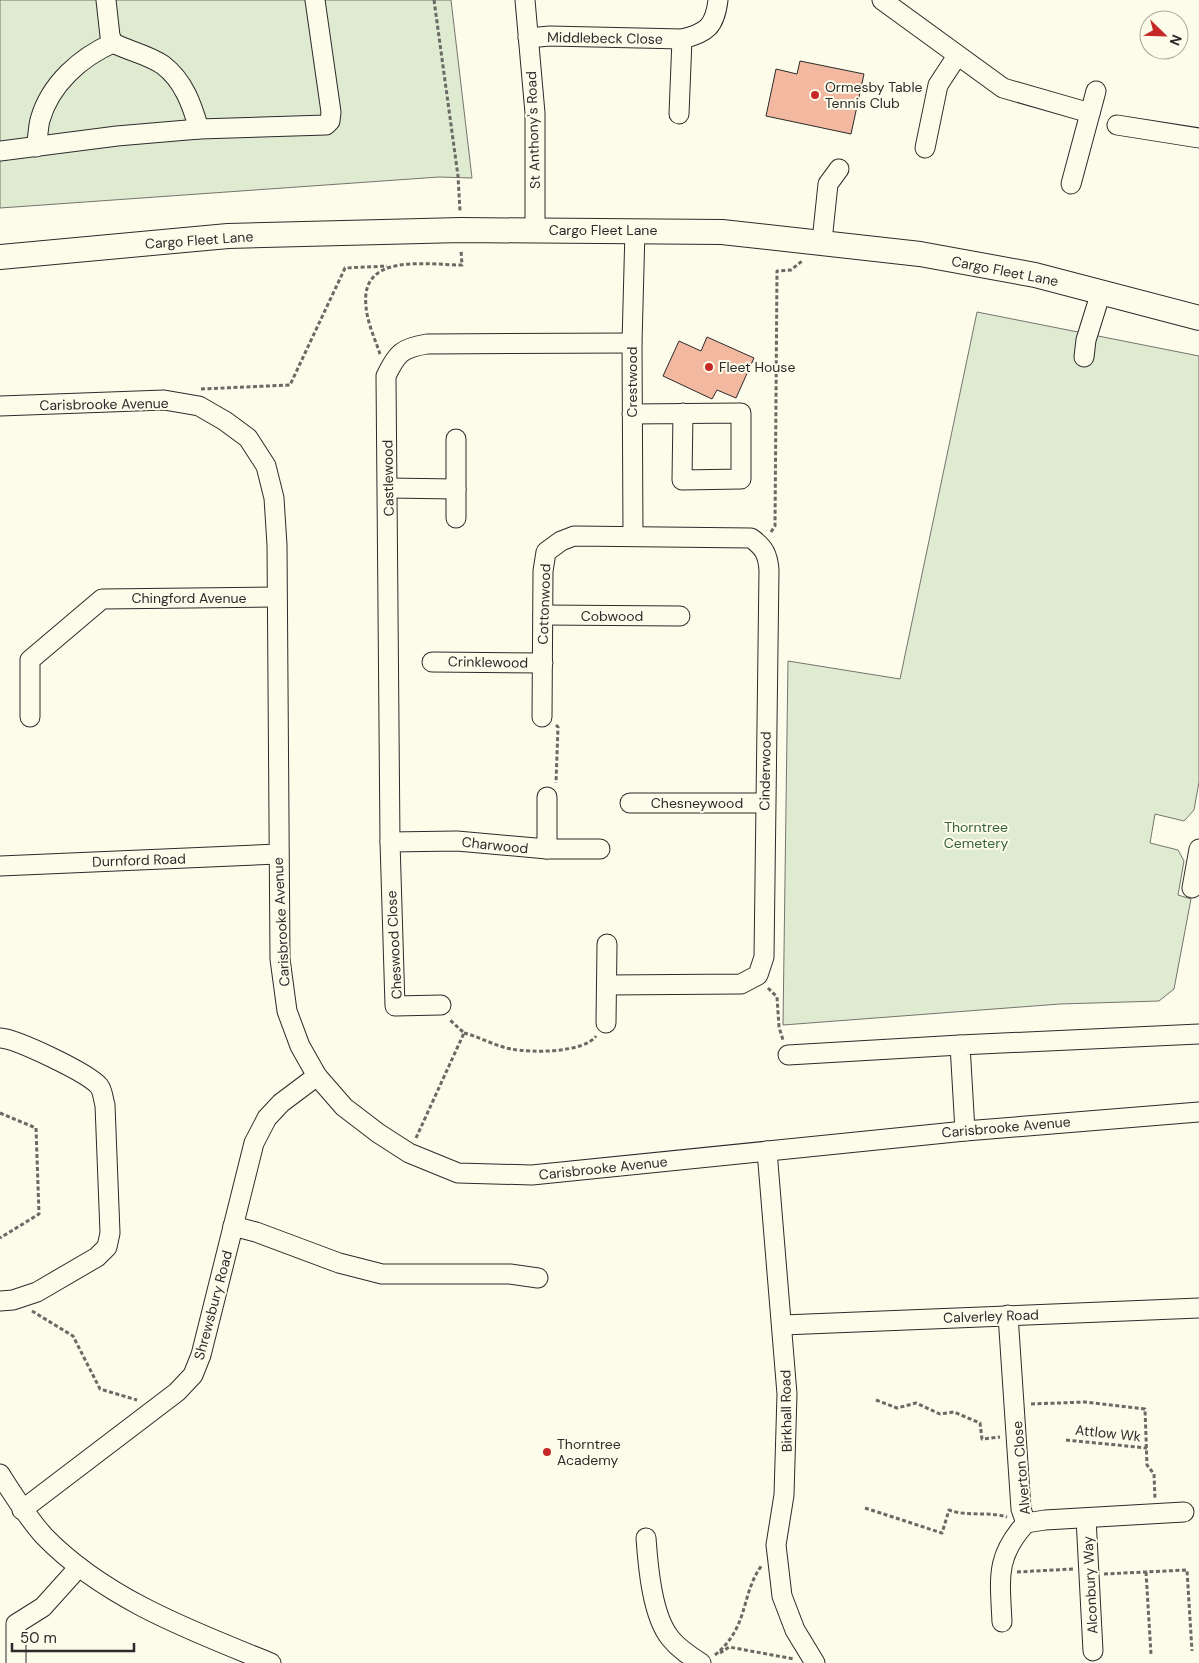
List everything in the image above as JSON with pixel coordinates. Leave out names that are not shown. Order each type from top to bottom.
[{"type":"main road","name":"Cargo Fleet Lane","points":[[0,257],[228,236],[535,229],[722,232],[822,241],[920,254],[1035,275],[1199,318]]},
{"type":"street","points":[[106,0],[110,36],[113,43],[163,65],[183,87],[192,105],[199,129]]},
{"type":"street","points":[[0,151],[199,129],[326,125],[330,121],[332,112],[315,0]]},
{"type":"street","name":"St Anthony's Road","points":[[525,0],[535,114],[535,229]]},
{"type":"street","name":"Middlebeck Close","points":[[528,38],[550,36],[682,39],[702,33],[711,24],[716,14],[718,0]]},
{"type":"street","points":[[882,0],[1003,88],[1090,113]]},
{"type":"street","name":"Middlebeck Close","points":[[679,114],[682,39]]},
{"type":"street","points":[[36,147],[40,119],[56,88],[88,56],[113,43]]},
{"type":"street","points":[[925,148],[938,85],[957,56]]},
{"type":"street","points":[[1071,184],[1096,91]]},
{"type":"street","points":[[1117,124],[1199,138]]},
{"type":"street","points":[[822,241],[828,184],[839,169]]},
{"type":"street","name":"Crestwood","points":[[633,535],[632,343],[635,230]]},
{"type":"street","points":[[1084,357],[1086,340],[1101,292]]},
{"type":"street","points":[[386,376],[394,358],[408,347],[427,344],[632,343]]},
{"type":"street","name":"Castlewood","points":[[386,376],[390,842]]},
{"type":"street","name":"Carisbrooke Avenue","points":[[0,406],[164,400],[199,406],[225,421],[248,438],[266,466],[275,508],[277,545],[280,959],[287,1011],[300,1046],[317,1076],[344,1107],[378,1133],[409,1153],[458,1173],[532,1175],[965,1131],[1199,1112]]},
{"type":"street","points":[[632,414],[741,413],[741,480],[682,480],[683,414]]},
{"type":"street","points":[[456,439],[456,518]]},
{"type":"street","points":[[388,488],[456,489]]},
{"type":"street","points":[[633,535],[751,538],[761,544]]},
{"type":"street","name":"Cottonwood","points":[[542,717],[543,570],[546,552],[561,541],[574,536],[633,535]]},
{"type":"street","name":"Cinderwood","points":[[741,984],[758,975],[764,957],[764,804],[769,570],[768,557],[761,544]]},
{"type":"street","name":"Chingford Avenue","points":[[30,717],[30,660],[102,599],[276,598]]},
{"type":"street","name":"Cobwood","points":[[543,615],[680,616]]},
{"type":"street","name":"Crinklewood","points":[[432,662],[543,663]]},
{"type":"street","name":"Charwood","points":[[390,842],[457,841],[547,849],[547,797]]},
{"type":"street","name":"Chesneywood","points":[[630,803],[764,804]]},
{"type":"street","name":"Cheswood Close","points":[[390,842],[395,1006],[441,1005]]},
{"type":"street","points":[[547,849],[600,849]]},
{"type":"street","points":[[1192,888],[1199,849]]},
{"type":"street","name":"Durnford Road","points":[[0,866],[278,854]]},
{"type":"street","points":[[606,1024],[607,944]]},
{"type":"street","points":[[607,985],[741,984]]},
{"type":"street","points":[[788,1055],[1199,1034]]},
{"type":"street","points":[[0,1038],[27,1047],[89,1076],[101,1088],[105,1115],[110,1233],[107,1247],[97,1257],[37,1292],[6,1300]]},
{"type":"street","points":[[960,1045],[965,1131]]},
{"type":"street","name":"Shrewsbury Road","points":[[22,1510],[178,1392],[192,1375],[254,1143],[267,1118],[281,1103],[317,1076]]},
{"type":"street","name":"Birkhall Road","points":[[766,1151],[787,1394],[787,1448],[784,1495],[776,1545],[782,1596],[795,1630],[814,1663]]},
{"type":"street","points":[[233,1226],[256,1232],[339,1263],[382,1274],[510,1274],[538,1278]]},
{"type":"street","name":"Calverley Road","points":[[782,1325],[1199,1308]]},
{"type":"street","name":"Alverton Close","points":[[1008,1315],[1022,1509],[1026,1523],[1184,1512]]},
{"type":"street","points":[[0,1474],[22,1510],[45,1537],[79,1567],[133,1602],[194,1632],[268,1662]]},
{"type":"street","name":"Alconbury Way","points":[[1086,1518],[1092,1651]]},
{"type":"street","points":[[1002,1622],[1001,1574],[1003,1557],[1012,1539],[1026,1523]]},
{"type":"street","points":[[646,1538],[660,1621],[670,1638],[687,1655],[708,1660]]},
{"type":"street","points":[[16,1663],[8,1628],[43,1607],[79,1567]]},
{"type":"path","points":[[199,406],[202,387],[290,385],[345,268],[462,265],[458,176],[434,0]]},
{"type":"path","points":[[761,544],[775,526],[777,271],[791,270],[809,256],[822,241]]},
{"type":"path","points":[[386,376],[366,308],[365,295],[372,278],[390,266]]},
{"type":"path","points":[[542,717],[558,726],[556,789],[547,797]]},
{"type":"path","points":[[741,984],[765,984],[777,997],[779,1027],[788,1055]]},
{"type":"path","points":[[441,1005],[449,1019],[464,1033],[511,1049],[550,1051],[573,1048],[594,1040],[606,1024]]},
{"type":"path","points":[[409,1153],[464,1033]]},
{"type":"path","points":[[0,1113],[36,1128],[39,1214],[0,1238]]},
{"type":"path","points":[[6,1300],[73,1336],[100,1388],[159,1407]]},
{"type":"path","points":[[876,1400],[897,1408],[916,1403],[940,1414],[954,1412],[980,1423],[982,1439],[1016,1435]]},
{"type":"path","points":[[1015,1405],[1086,1402],[1145,1409],[1147,1465],[1154,1474],[1156,1514]]},
{"type":"path","name":"Attlow Wk","points":[[1066,1440],[1146,1448]]},
{"type":"path","points":[[866,1508],[942,1533],[949,1510],[963,1515],[976,1513],[1000,1515],[1026,1523]]},
{"type":"path","points":[[708,1660],[729,1643],[742,1617],[756,1572],[776,1545]]},
{"type":"path","points":[[1001,1574],[1078,1568],[1089,1575],[1187,1570],[1192,1651]]},
{"type":"path","points":[[1146,1572],[1150,1654]]},
{"type":"path","points":[[708,1660],[729,1647],[814,1663]]},
{"type":"green space","points":[[0,0],[451,0],[472,178],[439,177],[0,208]]},
{"type":"green space","name":"Thorntree Cemetery","points":[[977,312],[1199,356],[1199,782],[1194,810],[1184,821],[1155,814],[1150,843],[1178,850],[1184,861],[1178,895],[1191,899],[1174,989],[1159,1001],[1060,1004],[783,1025],[788,661],[900,679]]},
{"type":"building","name":"Ormesby Table Tennis Club","points":[[800,61],[864,74],[851,134],[766,116],[776,69],[797,74]]},
{"type":"building","name":"Fleet House","points":[[707,337],[754,358],[736,398],[717,390],[712,399],[663,376],[679,341],[701,351]]},
{"type":"place","name":"Ormesby Table Tennis Club","points":[[815,95]]},
{"type":"place","name":"Fleet House","points":[[709,367]]},
{"type":"place","name":"Thorntree Academy","points":[[547,1452]]}]
